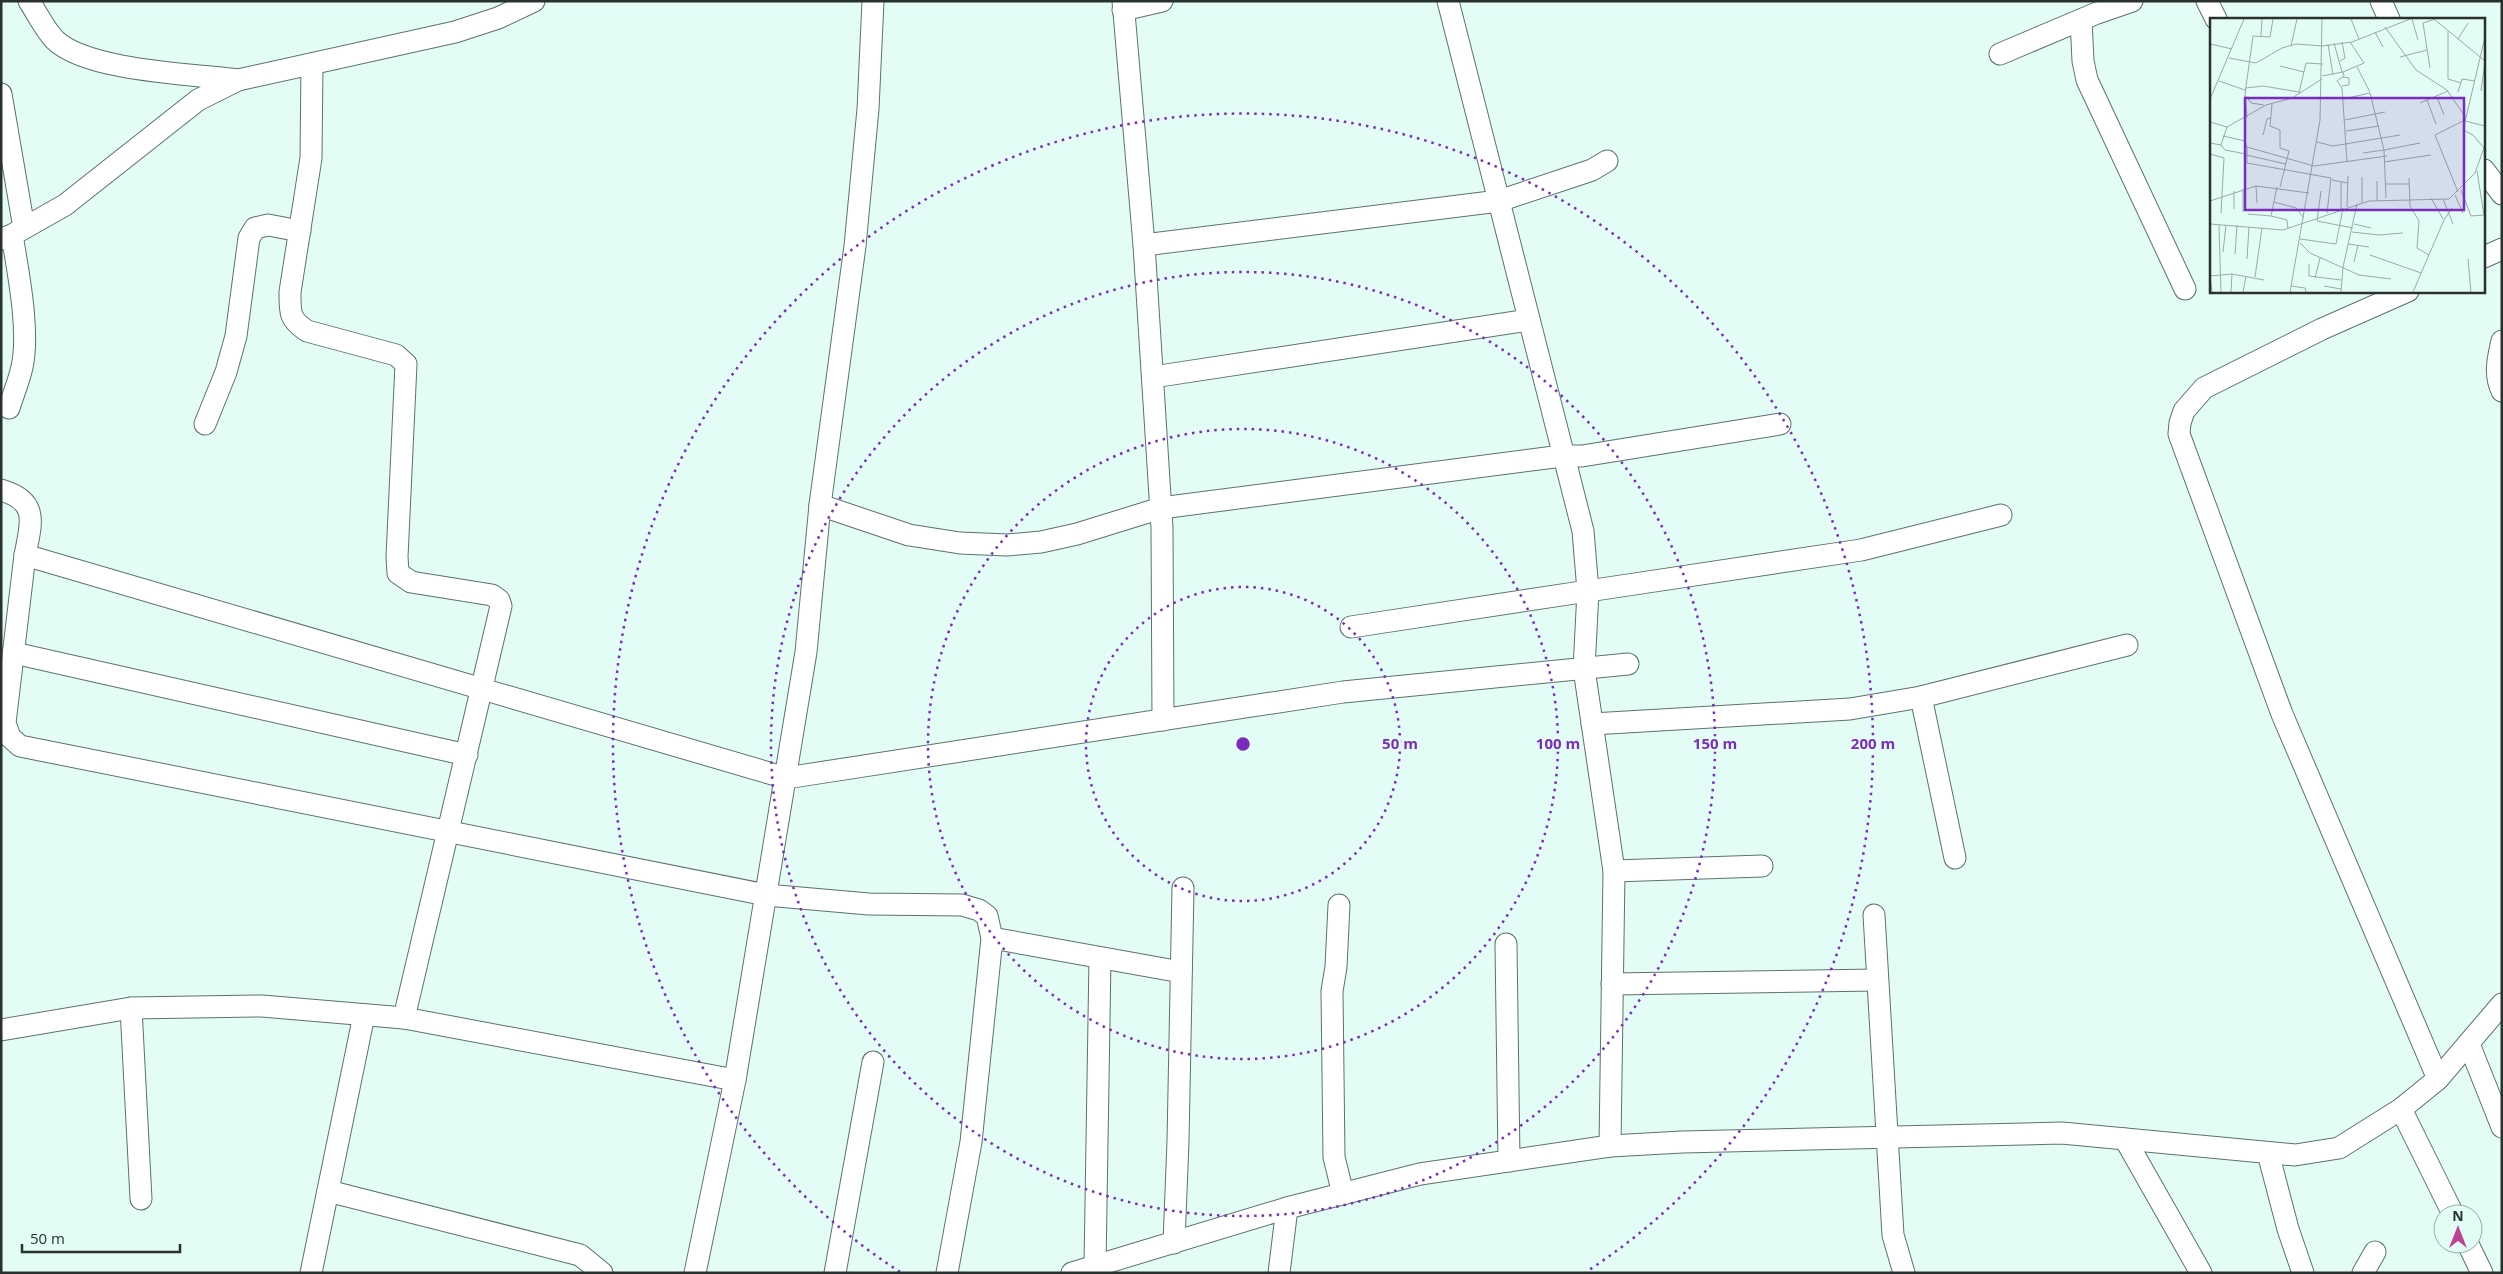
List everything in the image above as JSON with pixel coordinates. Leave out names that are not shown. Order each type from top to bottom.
[{"type":"street","points":[[29,1],[54,39],[68,50],[92,59],[121,66],[238,80]]},
{"type":"street","points":[[13,234],[65,205],[198,100],[238,80],[455,32],[498,18],[534,1]]},
{"type":"street","points":[[695,1273],[735,1080],[806,652],[820,505],[855,246],[868,109],[873,1]]},
{"type":"street","points":[[1162,1],[1123,6],[1144,245],[1161,508],[1163,720]]},
{"type":"street","points":[[1448,1],[1583,531],[1588,591],[1584,669],[1614,871],[1610,1146]]},
{"type":"street","points":[[2000,54],[2132,1]]},
{"type":"street","points":[[2207,1],[2216,18]]},
{"type":"street","points":[[2381,1],[2389,18]]},
{"type":"street","points":[[2081,20],[2087,80],[2185,289]]},
{"type":"street","points":[[312,64],[311,158],[290,292],[290,312],[295,323],[308,331],[396,355],[406,364],[397,557],[398,573],[411,582],[492,595],[499,600],[500,606],[467,755],[404,1018]]},
{"type":"street","points":[[1,94],[24,339],[22,367],[9,408]]},
{"type":"street","points":[[1144,245],[1499,201],[1592,170],[1607,161]]},
{"type":"street","points":[[2486,173],[2502,194]]},
{"type":"street","points":[[205,424],[226,372],[236,336],[249,238],[255,228],[268,225],[300,231]]},
{"type":"street","points":[[2486,256],[2502,249]]},
{"type":"street","points":[[2406,292],[2322,329],[2204,388],[2184,411],[2179,434],[2282,714],[2438,1079]]},
{"type":"street","points":[[1153,377],[1529,320]]},
{"type":"street","points":[[2502,341],[2497,364],[2497,382],[2502,391]]},
{"type":"street","points":[[820,505],[909,535],[960,543],[1007,545],[1041,542],[1077,534],[1161,508],[1562,456],[1564,458],[1780,424]]},
{"type":"street","points":[[1,490],[23,499],[30,510],[31,523],[10,644],[6,723],[10,737],[20,746],[766,895],[877,905],[962,905],[979,910],[987,916],[992,938],[971,1142],[947,1273]]},
{"type":"street","points":[[1351,627],[1861,550],[2001,515]]},
{"type":"street","points":[[25,555],[786,778],[1342,692],[1628,664]]},
{"type":"street","points":[[10,644],[467,755]]},
{"type":"street","points":[[1592,724],[1850,709],[1921,697],[2127,645]]},
{"type":"street","points":[[1921,697],[1954,858]]},
{"type":"street","points":[[1614,871],[1762,866]]},
{"type":"street","points":[[1174,1243],[1183,888]]},
{"type":"street","points":[[1339,904],[1332,991],[1334,1157],[1343,1194]]},
{"type":"street","points":[[1874,915],[1893,1235],[1904,1273]]},
{"type":"street","points":[[992,938],[1181,972]]},
{"type":"street","points":[[1506,944],[1509,1161]]},
{"type":"street","points":[[1096,1266],[1100,958]]},
{"type":"street","points":[[1612,984],[1877,980]]},
{"type":"street","points":[[1072,1273],[1096,1266],[1122,1265],[1174,1243],[1287,1208],[1420,1174],[1610,1146],[1682,1142],[2062,1133],[2294,1155],[2339,1148],[2401,1109],[2438,1079],[2502,1004]]},
{"type":"street","points":[[1,1030],[131,1008],[262,1006],[404,1018],[735,1080]]},
{"type":"street","points":[[131,1008],[141,1199]]},
{"type":"street","points":[[311,1273],[364,1016]]},
{"type":"street","points":[[2469,1044],[2502,1127]]},
{"type":"street","points":[[835,1273],[873,1062]]},
{"type":"street","points":[[2401,1109],[2448,1204]]},
{"type":"street","points":[[2125,1139],[2201,1273]]},
{"type":"street","points":[[2268,1153],[2288,1229],[2303,1273]]},
{"type":"street","points":[[328,1191],[580,1255],[602,1273]]},
{"type":"street","points":[[1279,1273],[1287,1208]]},
{"type":"street","points":[[2363,1273],[2375,1252]]},
{"type":"street","points":[[2473,1254],[2482,1273]]}]
